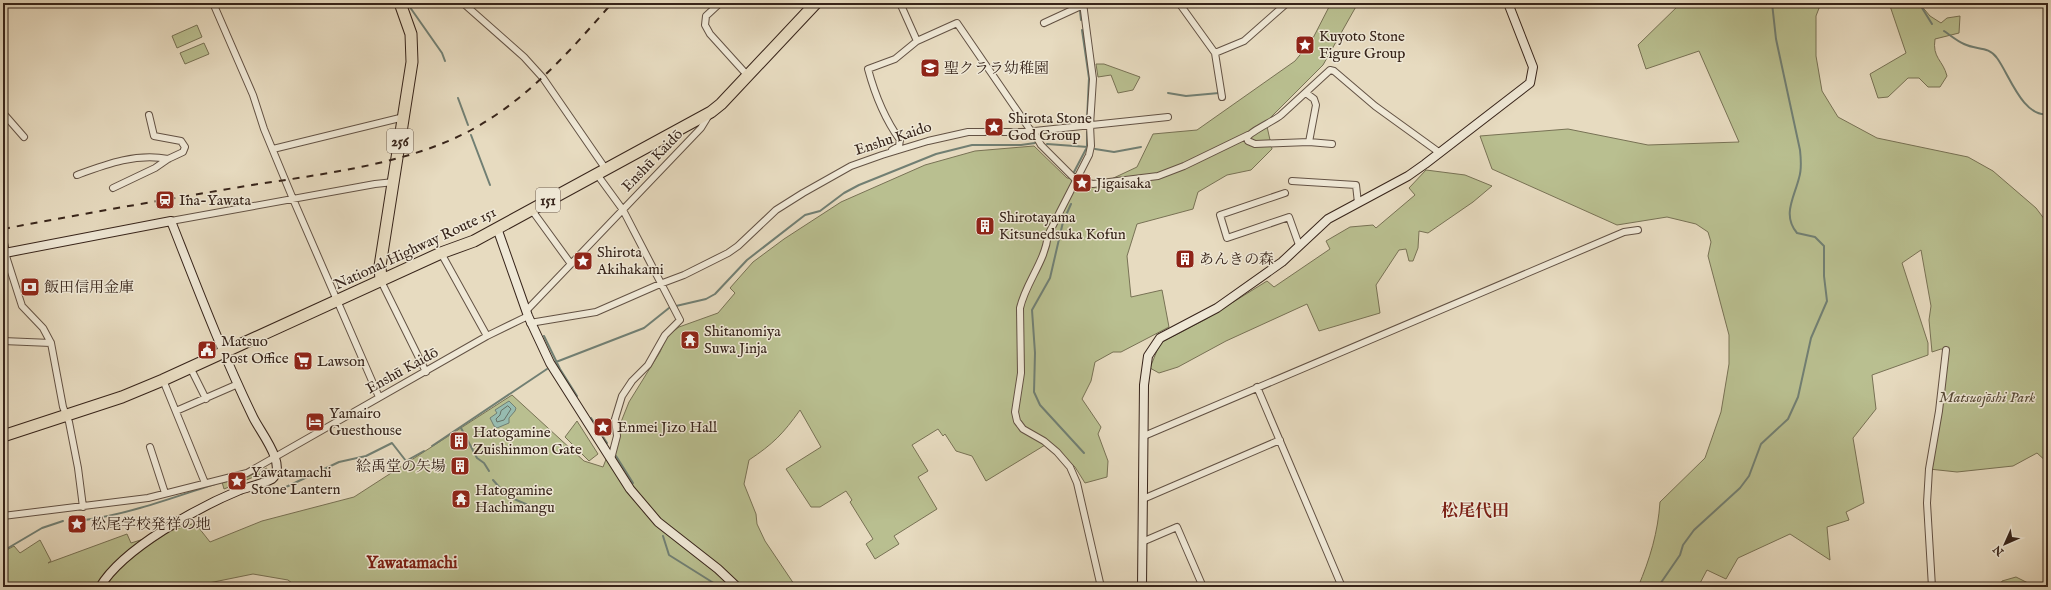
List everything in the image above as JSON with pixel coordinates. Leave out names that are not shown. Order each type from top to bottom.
[{"type":"highway","name":"256","points":[[381,281],[380,266],[404,117],[413,48],[411,34],[400,3]]},
{"type":"highway","name":"National Highway Route 151","points":[[3,436],[122,397],[163,380],[441,253],[474,240],[497,228],[531,208],[711,112],[748,76],[816,3]]},
{"type":"street","points":[[213,3],[253,95],[264,129],[293,199],[379,397]]},
{"type":"street","points":[[463,3],[524,57],[543,78],[601,171],[643,246],[660,284],[680,320],[665,335],[648,365],[632,381],[622,396],[615,419],[617,436],[611,459]]},
{"type":"street","points":[[720,3],[706,16],[705,25],[710,34],[748,76]]},
{"type":"street","points":[[900,3],[917,41]]},
{"type":"street","points":[[1179,3],[1214,53],[1222,97]]},
{"type":"street","points":[[1214,53],[1244,40],[1288,3]]},
{"type":"street","points":[[1142,587],[1145,370],[1148,356],[1154,346],[1166,333],[1218,308],[1282,262],[1324,222],[1408,176],[1530,83],[1533,66],[1508,3]]},
{"type":"street","points":[[1044,23],[1083,4],[1093,79],[1090,125],[1091,146],[1089,156],[1048,235],[1046,249],[1022,298],[1020,308],[1021,373],[1016,416],[1023,430],[1044,441],[1070,466],[1077,483],[1101,587]]},
{"type":"street","points":[[928,141],[925,139],[910,144],[900,140],[876,98],[868,69],[896,59],[917,41],[957,23],[1041,145],[1076,180],[1093,184],[1158,176],[1184,166],[1272,122],[1330,70],[1334,71],[1375,106],[1440,153]]},
{"type":"street","points":[[1306,93],[1314,100],[1316,105],[1309,142]]},
{"type":"street","name":"Enshū Kaidō","points":[[528,316],[571,264],[701,128],[711,112]]},
{"type":"street","points":[[3,113],[24,137]]},
{"type":"street","points":[[113,188],[155,168],[168,158],[183,152],[185,147],[184,143],[177,139],[154,136],[149,115]]},
{"type":"street","points":[[273,149],[404,117]]},
{"type":"street","name":"Enshu Kaido","points":[[660,284],[684,275],[728,253],[776,210],[851,166],[882,155],[928,141],[968,132],[1032,131],[1168,117]]},
{"type":"street","points":[[1248,135],[1248,142],[1255,144],[1309,142],[1332,144]]},
{"type":"street","points":[[882,155],[899,146],[900,140]]},
{"type":"street","points":[[77,175],[120,160],[152,156],[168,158]]},
{"type":"street","points":[[1292,181],[1356,186],[1358,203]]},
{"type":"street","points":[[5,252],[394,182]]},
{"type":"street","points":[[1285,193],[1220,214],[1227,238],[1289,218],[1299,245]]},
{"type":"street","points":[[531,208],[571,264]]},
{"type":"street","points":[[100,587],[108,576],[123,561],[155,535],[233,494],[272,479],[276,475],[278,469],[276,458],[222,352],[171,221]]},
{"type":"street","points":[[497,228],[528,316],[562,385],[630,489],[658,522],[718,569],[737,587]]},
{"type":"street","points":[[1144,436],[1257,386],[1624,232],[1638,230]]},
{"type":"street","points":[[3,243],[22,306],[43,328],[51,343],[78,468],[83,507]]},
{"type":"street","points":[[441,253],[487,336]]},
{"type":"street","points":[[381,281],[426,372]]},
{"type":"street","name":"Enshū Kaidō","points":[[3,516],[148,498],[247,473],[276,458],[379,397],[426,372],[487,336],[528,316],[596,312],[660,284]]},
{"type":"street","points":[[3,341],[51,343]]},
{"type":"street","points":[[1932,587],[1927,503],[1929,470],[1939,412],[1946,350]]},
{"type":"street","points":[[190,367],[206,400]]},
{"type":"street","points":[[163,380],[205,483]]},
{"type":"street","points":[[176,412],[206,400],[238,384]]},
{"type":"street","points":[[1257,386],[1342,587]]},
{"type":"street","points":[[1143,500],[1280,440]]},
{"type":"street","points":[[150,447],[165,493]]},
{"type":"street","points":[[1142,542],[1177,527],[1201,586]]},
{"type":"green space","points":[[1331,3],[1358,3],[1323,65],[1266,122],[1272,149],[1251,170],[1227,175],[1198,192],[1193,209],[1137,224],[1127,256],[1131,297],[1162,290],[1169,327],[1121,352],[1113,352],[1095,362],[1091,381],[1082,399],[1101,427],[1098,434],[1108,461],[1107,477],[1085,483],[1075,467],[1050,442],[986,481],[972,456],[956,451],[945,434],[943,436],[938,429],[912,445],[928,471],[918,477],[937,509],[894,536],[899,544],[875,559],[866,544],[873,539],[850,502],[852,500],[846,491],[820,507],[811,507],[786,469],[821,447],[800,410],[777,438],[765,449],[749,460],[744,484],[756,514],[757,524],[765,541],[796,587],[297,587],[288,580],[253,574],[189,587],[3,587],[3,552],[14,546],[20,553],[40,540],[51,561],[48,563],[127,534],[131,543],[195,523],[210,542],[262,521],[354,497],[512,395],[584,461],[603,467],[629,402],[660,352],[667,336],[679,327],[718,313],[735,293],[730,288],[753,262],[784,239],[841,202],[925,165],[975,151],[1034,146],[1067,178],[1105,182],[1137,167],[1153,134],[1197,130],[1295,61],[1312,40]]},
{"type":"green space","name":"Matsuojōshi Park","points":[[1681,3],[1821,3],[1816,16],[1816,56],[1822,91],[1838,117],[1877,138],[1968,157],[1993,171],[2036,208],[2048,224],[2048,463],[2037,453],[2013,466],[1957,472],[1929,469],[1946,350],[1941,349],[1932,352],[1929,320],[1931,306],[1921,250],[1902,263],[1928,343],[1928,355],[1872,375],[1876,409],[1853,438],[1864,503],[1846,512],[1849,520],[1827,527],[1830,560],[1790,534],[1738,558],[1726,579],[1707,570],[1698,587],[1638,587],[1653,545],[1660,502],[1705,458],[1721,412],[1729,364],[1729,335],[1708,256],[1711,242],[1708,232],[1696,224],[1667,217],[1617,225],[1492,169],[1480,136],[1568,129],[1648,145],[1739,142],[1699,51],[1646,69],[1638,45]]},
{"type":"green space","points":[[1889,3],[1919,3],[1930,16],[1941,23],[1947,18],[1960,16],[1959,33],[1935,39],[1934,45],[1936,55],[1947,76],[1940,87],[1928,87],[1919,78],[1908,78],[1888,97],[1878,98],[1870,74],[1906,53]]},
{"type":"green space","points":[[197,25],[202,37],[177,48],[172,36]]},
{"type":"green space","points":[[204,43],[209,54],[185,64],[180,53]]},
{"type":"green space","points":[[1096,64],[1104,64],[1140,77],[1133,90],[1118,93],[1111,75],[1098,77]]},
{"type":"green space","points":[[1426,170],[1465,175],[1492,186],[1473,202],[1428,233],[1419,231],[1418,248],[1413,261],[1409,261],[1406,249],[1399,250],[1376,285],[1380,313],[1319,331],[1307,304],[1226,341],[1178,367],[1159,373],[1150,368],[1160,343],[1206,319],[1267,281],[1274,287],[1330,249],[1326,241],[1350,227],[1373,225],[1376,228],[1415,195],[1409,188]]},
{"type":"green space","points":[[577,421],[598,454],[589,461],[565,437]]},
{"type":"green space","points":[[267,468],[266,472],[224,489],[222,482],[247,477]]},
{"type":"green space","points":[[2016,577],[2036,587],[2000,587],[2002,581]]},
{"type":"water","points":[[509,401],[516,408],[515,411],[509,418],[509,423],[497,428],[494,426],[490,418],[497,413],[495,410]]},
{"type":"waterway","points":[[407,3],[442,53],[445,61]]},
{"type":"waterway","points":[[1658,587],[1680,555],[1683,545],[1694,530],[1740,488],[1749,476],[1761,444],[1788,419],[1798,397],[1811,338],[1827,301],[1824,276],[1824,246],[1815,237],[1797,233],[1790,220],[1790,206],[1801,171],[1801,157],[1776,39],[1772,3]]},
{"type":"waterway","points":[[1919,3],[1932,24]]},
{"type":"waterway","points":[[1080,11],[1081,20]]},
{"type":"waterway","points":[[1082,30],[1089,78],[1087,120]]},
{"type":"waterway","points":[[1944,31],[1964,44],[1986,50],[1994,54],[2024,102],[2031,109],[2039,113],[2048,114]]},
{"type":"waterway","points":[[1168,93],[1186,96],[1219,93]]},
{"type":"waterway","points":[[458,98],[468,125]]},
{"type":"waterway","points":[[1087,132],[1087,146]]},
{"type":"waterway","points":[[471,135],[490,185]]},
{"type":"waterway","points":[[676,306],[706,299],[715,294],[747,260],[805,215],[820,211],[844,193],[859,185],[936,154],[972,145],[1021,145],[1035,143]]},
{"type":"waterway","points":[[1047,144],[1088,147]]},
{"type":"waterway","points":[[1095,149],[1114,152],[1141,147]]},
{"type":"waterway","points":[[1074,172],[1086,149]]},
{"type":"waterway","points":[[1071,204],[1063,222],[1050,278],[1032,310],[1035,353],[1034,392],[1040,405],[1084,453]]},
{"type":"waterway","points":[[556,362],[644,328],[669,308]]},
{"type":"waterway","points":[[544,336],[560,369],[577,396]]},
{"type":"waterway","points":[[432,446],[547,369]]},
{"type":"waterway","points":[[591,418],[607,443]]},
{"type":"waterway","points":[[461,428],[477,458],[484,463],[489,471]]},
{"type":"waterway","points":[[256,493],[268,492],[286,487],[339,462],[366,456],[392,443],[406,461],[424,451]]},
{"type":"waterway","points":[[616,456],[633,483]]},
{"type":"waterway","points":[[493,480],[507,496],[528,505]]},
{"type":"waterway","points":[[85,520],[134,510],[215,484]]},
{"type":"waterway","points":[[74,521],[80,520]]},
{"type":"waterway","points":[[3,551],[42,528],[63,521]]},
{"type":"waterway","points":[[663,536],[669,555],[720,587]]},
{"type":"railway","points":[[3,229],[252,185],[337,172],[422,151],[473,129],[512,103],[548,72],[612,3]]},
{"type":"place","name":"Kuyoto Stone Figure Group","points":[[1305,45]]},
{"type":"place","name":"聖クララ幼稚園","points":[[930,68]]},
{"type":"place","name":"Shirota Stone God Group","points":[[994,127]]},
{"type":"place","name":"Jigaisaka","points":[[1082,183]]},
{"type":"place","name":"Ina-Yawata","points":[[165,200]]},
{"type":"place","name":"Shirotayama Kitsunedsuka Kofun","points":[[985,226]]},
{"type":"place","name":"あんきの森","points":[[1185,259]]},
{"type":"place","name":"Shirota Akihakami","points":[[583,261]]},
{"type":"place","name":"飯田信用金庫","points":[[30,287]]},
{"type":"place","name":"Shitanomiya Suwa Jinja","points":[[690,340]]},
{"type":"place","name":"Matsuo Post Office","points":[[207,350]]},
{"type":"place","name":"Lawson","points":[[303,361]]},
{"type":"place","name":"Yamairo Guesthouse","points":[[315,422]]},
{"type":"place","name":"Enmei Jizo Hall","points":[[603,427]]},
{"type":"place","name":"Hatogamine Zuishinmon Gate","points":[[459,441]]},
{"type":"place","name":"絵禹堂の矢場","points":[[460,466]]},
{"type":"place","name":"Yawatamachi Stone Lantern","points":[[237,481]]},
{"type":"place","name":"Hatogamine Hachimangu","points":[[461,499]]},
{"type":"place","name":"松尾学校発祥の地","points":[[77,524]]},
{"type":"district","name":"松尾代田","points":[[1475,510]]},
{"type":"district","name":"Yawatamachi","points":[[412,562]]}]
